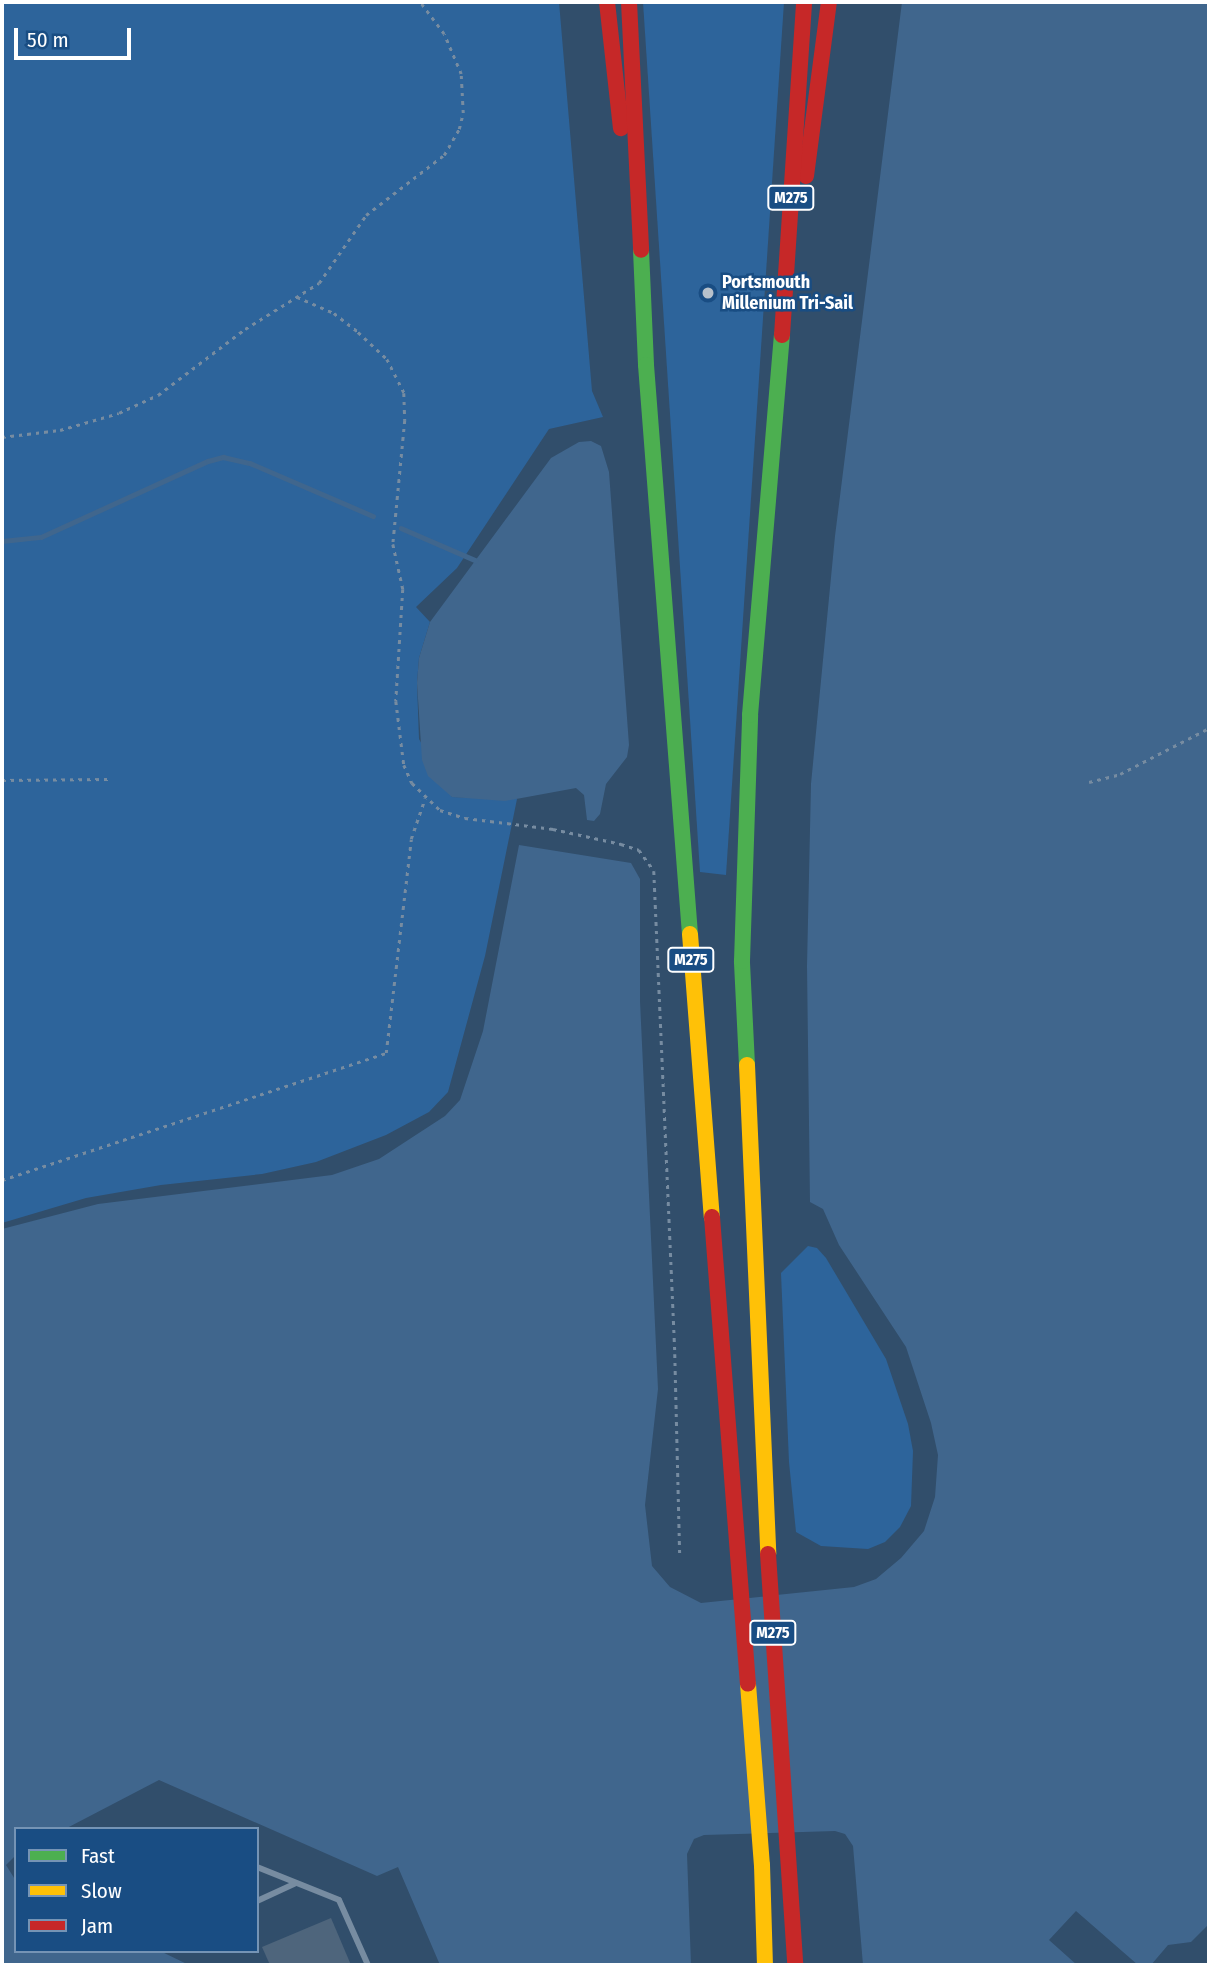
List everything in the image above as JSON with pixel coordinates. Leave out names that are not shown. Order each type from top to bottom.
[{"type":"highway","name":"M275","points":[[607,2],[646,365],[762,1865],[765,1965]]},
{"type":"highway","points":[[629,2],[646,365]]},
{"type":"highway","name":"M275","points":[[795,1965],[768,1551],[742,961],[750,715],[778,395],[804,2]]},
{"type":"highway","points":[[778,395],[829,2]]},
{"type":"lane","points":[[259,1868],[339,1900],[368,1965]]},
{"type":"lane","points":[[259,1900],[294,1884]]},
{"type":"path","points":[[2,437],[60,430],[148,400],[244,329],[319,283],[366,215],[444,155],[459,129],[463,113],[461,74],[444,34],[420,2]]},
{"type":"path","points":[[297,298],[334,313],[358,332],[387,359],[404,393],[403,447],[393,544],[403,589],[397,701],[404,765],[412,783],[440,810],[465,818],[553,829],[639,850],[654,872],[675,1354],[680,1556]]},
{"type":"path","points":[[1089,782],[1120,774],[1209,728]]},
{"type":"path","points":[[2,780],[109,779]]},
{"type":"path","points":[[2,1180],[386,1053],[411,839],[425,798]]},
{"type":"shaded area","points":[[2,2],[559,2],[592,391],[603,417],[549,429],[457,568],[416,607],[430,622],[419,658],[419,739],[452,797],[517,799],[485,956],[448,1092],[429,1112],[386,1135],[316,1162],[262,1174],[161,1185],[86,1198],[2,1223]]},
{"type":"shaded area","points":[[643,2],[784,2],[726,875],[700,872]]},
{"type":"shaded area","points":[[902,2],[1209,2],[1209,1924],[1191,1942],[1168,1945],[1151,1965],[1138,1965],[1076,1911],[1049,1940],[1077,1965],[863,1965],[853,1846],[845,1834],[835,1831],[704,1835],[694,1839],[687,1854],[691,1965],[440,1965],[398,1867],[377,1876],[159,1780],[69,1827],[14,1827],[14,1857],[6,1865],[14,1878],[14,1953],[164,1953],[189,1965],[2,1965],[2,1229],[98,1204],[332,1175],[379,1159],[445,1116],[460,1100],[483,1031],[519,845],[631,863],[640,879],[640,1001],[658,1389],[645,1505],[652,1566],[670,1587],[701,1603],[854,1587],[876,1579],[901,1558],[924,1531],[935,1497],[938,1455],[931,1423],[906,1347],[839,1245],[823,1209],[810,1202],[807,966],[811,784],[835,536]]},
{"type":"shaded area","points":[[591,441],[601,446],[609,472],[629,745],[627,757],[606,784],[600,814],[594,821],[587,820],[584,795],[576,788],[505,801],[452,797],[428,776],[422,760],[417,683],[419,658],[430,622],[551,458],[579,442]]},
{"type":"shaded area","points":[[808,1246],[817,1248],[826,1258],[886,1359],[908,1424],[913,1451],[911,1506],[900,1527],[885,1542],[868,1549],[821,1546],[796,1532],[789,1462],[781,1273]]},
{"type":"building","points":[[331,1918],[351,1965],[270,1965],[262,1947]]},
{"type":"waterway","points":[[2,541],[41,537],[208,461],[223,457],[250,463],[373,516]]},
{"type":"waterway","points":[[401,528],[475,560]]},
{"type":"traffic: fast","points":[[641,250],[646,365],[690,934]]},
{"type":"traffic: fast","points":[[747,1065],[742,961],[750,715],[782,335]]},
{"type":"traffic: slow","points":[[690,934],[712,1217]]},
{"type":"traffic: slow","points":[[747,1065],[768,1554]]},
{"type":"traffic: slow","points":[[748,1684],[762,1865],[765,1965]]},
{"type":"traffic: jam","points":[[607,2],[621,128]]},
{"type":"traffic: jam","points":[[629,2],[641,250]]},
{"type":"traffic: jam","points":[[782,335],[804,2]]},
{"type":"traffic: jam","points":[[806,176],[829,2]]},
{"type":"traffic: jam","points":[[712,1217],[748,1684]]},
{"type":"traffic: jam","points":[[768,1554],[795,1965]]},
{"type":"place","name":"Portsmouth Millenium Tri-Sail","points":[[708,293]]}]
